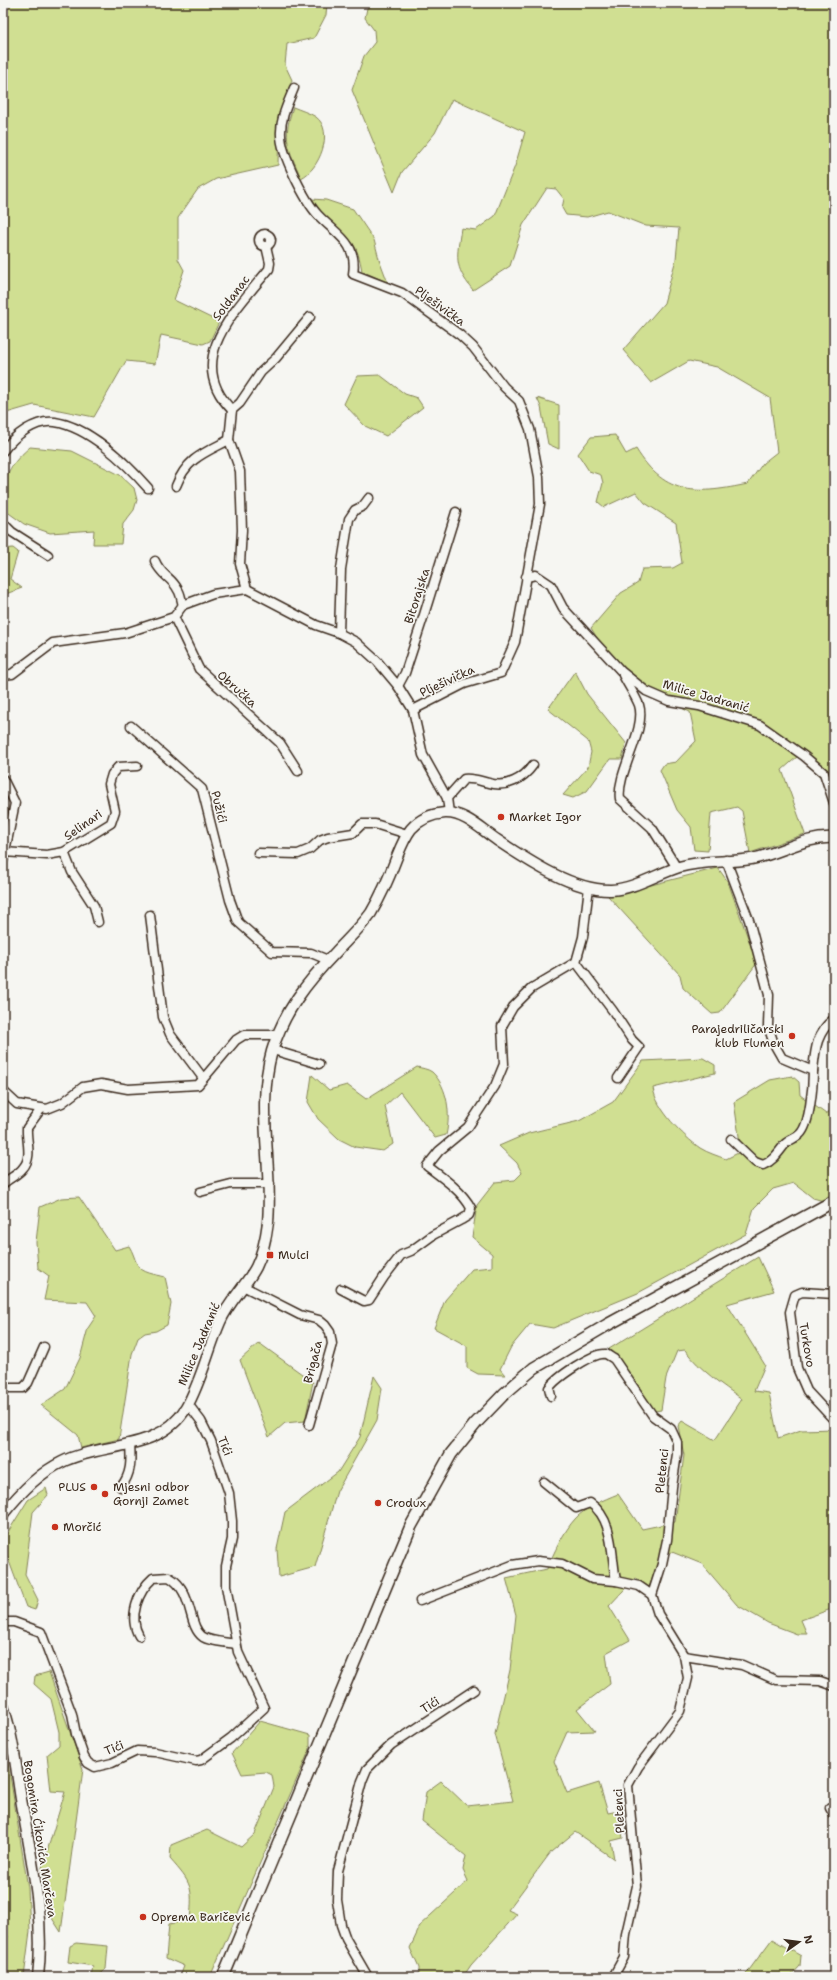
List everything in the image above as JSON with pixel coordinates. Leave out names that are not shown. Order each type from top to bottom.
[{"type":"main road","points":[[222,1977],[411,1526],[451,1454],[476,1423],[504,1394],[534,1368],[607,1325],[834,1201]]},
{"type":"street","name":"Plješivička","points":[[294,88],[282,122],[280,136],[283,149],[307,199],[318,214],[348,243],[355,258],[353,274],[402,293],[439,319],[473,347],[500,383],[519,402],[530,429],[539,476],[540,504],[515,642],[501,673],[464,684],[413,710],[423,755],[447,798],[449,813]]},
{"type":"street","name":"Soldanac","points":[[232,410],[217,389],[213,377],[212,358],[224,326],[269,269],[270,263],[266,246]]},
{"type":"street","points":[[247,589],[240,564],[242,530],[240,471],[229,440],[232,410],[240,403],[261,372],[276,358],[310,317]]},
{"type":"street","points":[[3,451],[15,438],[27,429],[41,424],[54,422],[89,435],[120,461],[148,488]]},
{"type":"street","points":[[176,486],[181,474],[191,461],[229,440]]},
{"type":"street","points":[[339,633],[341,569],[350,519],[355,510],[363,506],[369,498]]},
{"type":"street","name":"Bitorajska","points":[[398,686],[405,672],[423,618],[456,512]]},
{"type":"street","points":[[3,523],[18,536],[48,555]]},
{"type":"street","points":[[155,561],[158,570],[172,582],[178,590],[183,605]]},
{"type":"street","points":[[526,577],[536,575],[551,585],[563,608],[621,671],[639,706],[639,724],[620,788],[620,799],[652,828],[677,868]]},
{"type":"street","points":[[3,675],[12,674],[52,643],[125,633],[174,617],[183,605],[213,594],[247,589],[316,625],[339,633],[356,642],[377,661],[398,686],[413,710]]},
{"type":"street","name":"Obručka","points":[[174,617],[199,669],[280,744],[298,770]]},
{"type":"street","name":"Milice Jadranić","points":[[621,671],[646,691],[669,701],[699,706],[760,725],[804,756],[824,773],[834,803]]},
{"type":"street","name":"Pužići","points":[[131,726],[202,790],[230,900],[238,922],[272,952],[310,953],[328,960]]},
{"type":"street","points":[[447,798],[464,779],[473,778],[490,784],[509,784],[527,773],[533,765]]},
{"type":"street","name":"Selinari","points":[[4,852],[47,855],[64,852],[111,823],[115,811],[108,784],[112,774],[118,767],[137,766]]},
{"type":"street","points":[[3,779],[15,804],[3,861]]},
{"type":"street","name":"Milice Jadranić","points":[[3,1514],[31,1483],[61,1462],[76,1456],[149,1438],[163,1432],[176,1421],[188,1404],[221,1319],[255,1269],[264,1248],[268,1227],[270,1184],[265,1094],[273,1050],[278,1035],[306,984],[368,916],[384,890],[407,834],[421,820],[429,816],[449,813],[467,819],[534,864],[589,887],[614,890],[677,868],[699,863],[750,859],[774,853],[815,838],[834,838]]},
{"type":"street","points":[[258,853],[298,854],[310,849],[320,840],[328,837],[353,833],[362,824],[375,824],[407,834]]},
{"type":"street","name":"Selinari","points":[[64,852],[72,872],[94,906],[98,922]]},
{"type":"street","points":[[726,860],[748,920],[769,995],[768,1026],[774,1044],[782,1058],[812,1071]]},
{"type":"street","points":[[340,1288],[364,1301],[369,1300],[401,1255],[417,1248],[434,1235],[469,1215],[471,1208],[467,1201],[442,1177],[427,1166],[439,1151],[468,1127],[495,1086],[504,1064],[502,1026],[513,1007],[532,988],[576,962],[583,937],[589,887]]},
{"type":"street","points":[[150,915],[163,1017],[170,1034],[203,1078]]},
{"type":"street","points":[[576,962],[613,1011],[632,1040],[639,1047],[618,1078]]},
{"type":"street","points":[[731,1139],[755,1162],[763,1165],[771,1161],[786,1143],[801,1134],[805,1127],[813,1083],[812,1071],[820,1035],[827,1024],[834,1020]]},
{"type":"street","points":[[3,1091],[17,1104],[41,1109],[53,1108],[83,1087],[101,1084],[128,1089],[198,1084],[222,1054],[236,1040],[244,1036],[278,1035]]},
{"type":"street","points":[[273,1050],[320,1064]]},
{"type":"street","points":[[3,1184],[26,1165],[29,1152],[27,1128],[41,1109]]},
{"type":"street","points":[[200,1192],[231,1184],[270,1184]]},
{"type":"street","name":"Brigača","points":[[243,1286],[300,1315],[319,1320],[330,1332],[332,1344],[308,1425]]},
{"type":"street","name":"Turkovo","points":[[834,1294],[802,1292],[795,1295],[790,1312],[797,1368],[807,1391],[834,1420]]},
{"type":"street","points":[[3,1388],[23,1388],[28,1383],[44,1348]]},
{"type":"street","name":"Pletenci","points":[[552,1396],[549,1388],[554,1381],[594,1356],[605,1354],[614,1359],[653,1416],[672,1429],[677,1442],[678,1454],[672,1487],[667,1540],[662,1564],[652,1595],[658,1614],[684,1656],[688,1678],[680,1711],[638,1767],[628,1786],[637,1886],[626,1934],[624,1957],[613,1977]]},
{"type":"street","name":"Tići","points":[[3,1622],[14,1622],[41,1632],[72,1714],[76,1734],[84,1757],[88,1763],[95,1767],[112,1763],[137,1751],[155,1752],[196,1761],[217,1748],[242,1729],[248,1721],[264,1708],[238,1652],[226,1586],[226,1566],[232,1539],[229,1493],[211,1441],[202,1421],[188,1404]]},
{"type":"street","points":[[121,1487],[127,1480],[131,1469],[130,1443]]},
{"type":"street","points":[[544,1482],[576,1508],[590,1503],[600,1509],[611,1538],[612,1560],[616,1580]]},
{"type":"street","points":[[420,1601],[512,1565],[538,1561],[562,1564],[592,1579],[616,1580],[639,1586],[652,1595]]},
{"type":"street","points":[[139,1636],[134,1623],[136,1607],[142,1590],[153,1578],[169,1577],[182,1586],[198,1633],[204,1638],[236,1644]]},
{"type":"street","points":[[684,1656],[742,1665],[776,1680],[820,1681],[834,1686]]},
{"type":"street","name":"Tići","points":[[368,1977],[346,1939],[341,1925],[337,1900],[338,1871],[362,1781],[367,1769],[391,1745],[474,1690]]},
{"type":"street","name":"Bogomira Ćikovića Marčeva","points":[[3,1706],[11,1737],[36,1888],[40,1953],[38,1977]]},
{"type":"green space","points":[[3,3],[327,3],[326,15],[314,38],[287,44],[285,65],[292,80],[279,115],[278,165],[216,179],[198,189],[178,218],[178,259],[184,270],[174,300],[219,322],[210,341],[203,344],[161,335],[155,364],[126,361],[94,417],[34,405],[3,414]]},
{"type":"green space","points":[[378,3],[834,3],[834,794],[832,787],[798,756],[782,770],[805,834],[750,853],[742,811],[737,807],[711,813],[708,851],[694,850],[691,827],[677,810],[660,770],[664,764],[676,762],[696,741],[690,712],[648,693],[605,651],[591,628],[621,593],[638,583],[642,569],[673,568],[682,563],[676,523],[645,503],[636,492],[604,507],[598,502],[603,483],[601,475],[589,471],[578,454],[591,437],[615,435],[626,454],[636,449],[647,465],[659,477],[685,489],[714,490],[748,484],[763,463],[777,452],[770,398],[717,367],[689,361],[651,383],[623,350],[664,303],[676,259],[679,228],[646,226],[608,211],[587,217],[566,215],[562,208],[564,199],[556,189],[547,188],[523,225],[510,266],[473,290],[459,267],[458,247],[461,228],[476,230],[495,216],[515,166],[525,132],[452,99],[435,133],[402,172],[394,192],[352,90],[364,56],[375,42],[374,30],[365,18],[367,8]]},
{"type":"green space","points":[[293,107],[316,117],[322,123],[324,131],[324,140],[319,159],[308,174],[301,178],[290,151],[287,136]]},
{"type":"green space","points":[[312,199],[326,200],[353,209],[374,240],[388,283],[362,271],[358,254],[353,243],[326,218]]},
{"type":"green space","points":[[380,375],[405,394],[417,398],[423,407],[386,436],[365,426],[344,404],[357,376]]},
{"type":"green space","points":[[537,398],[559,405],[559,449],[548,444],[541,407]]},
{"type":"green space","points":[[30,447],[72,451],[120,475],[134,488],[137,500],[134,510],[123,524],[121,544],[93,544],[94,530],[50,533],[24,524],[6,511],[4,491],[7,475],[15,462]]},
{"type":"green space","points":[[13,548],[18,552],[10,579],[22,588],[3,595],[3,549]]},
{"type":"green space","points":[[575,671],[587,694],[626,743],[622,759],[610,759],[587,791],[573,798],[563,795],[588,767],[591,752],[588,741],[548,709]]},
{"type":"green space","points":[[718,868],[728,882],[757,963],[720,1013],[712,1014],[683,988],[680,975],[608,896]]},
{"type":"green space","points":[[703,1058],[715,1065],[715,1073],[653,1088],[659,1105],[678,1129],[700,1148],[726,1159],[738,1153],[740,1143],[734,1102],[770,1080],[792,1076],[799,1082],[800,1095],[826,1114],[834,1108],[834,1204],[813,1198],[794,1183],[773,1189],[754,1208],[746,1234],[638,1293],[553,1328],[530,1324],[511,1347],[500,1369],[505,1375],[478,1374],[467,1368],[467,1346],[434,1328],[445,1300],[472,1269],[492,1267],[492,1254],[472,1237],[477,1205],[495,1182],[515,1180],[522,1173],[517,1163],[499,1146],[529,1133],[579,1121],[613,1102],[643,1061]]},
{"type":"green space","points":[[417,1067],[427,1069],[432,1072],[442,1085],[448,1110],[446,1135],[435,1138],[400,1092],[385,1106],[393,1144],[383,1151],[355,1147],[339,1139],[318,1119],[308,1102],[312,1075],[329,1090],[347,1085],[366,1099]]},
{"type":"green space","points":[[79,1197],[115,1250],[129,1246],[137,1264],[142,1270],[165,1277],[171,1304],[167,1325],[156,1331],[145,1333],[138,1338],[132,1354],[119,1439],[81,1448],[78,1435],[41,1405],[65,1389],[80,1358],[88,1328],[96,1316],[87,1302],[44,1300],[49,1276],[38,1268],[36,1242],[40,1207],[61,1198]]},
{"type":"green space","points":[[758,1257],[774,1291],[727,1304],[765,1365],[754,1391],[769,1393],[778,1438],[801,1430],[834,1429],[834,1608],[801,1620],[807,1634],[797,1634],[768,1623],[737,1605],[702,1564],[672,1552],[662,1555],[649,1587],[635,1578],[609,1606],[630,1640],[606,1653],[610,1684],[577,1709],[595,1731],[567,1732],[554,1761],[567,1793],[599,1783],[608,1813],[618,1811],[623,1838],[611,1841],[614,1859],[575,1832],[551,1852],[508,1910],[517,1914],[471,1965],[463,1977],[419,1977],[419,1968],[410,1948],[418,1931],[418,1927],[468,1881],[463,1870],[466,1856],[422,1821],[426,1792],[441,1781],[467,1806],[513,1801],[495,1734],[510,1670],[516,1615],[506,1578],[547,1569],[563,1536],[575,1519],[589,1507],[618,1494],[642,1529],[675,1522],[684,1455],[678,1426],[682,1421],[715,1440],[742,1399],[705,1371],[685,1350],[677,1351],[666,1378],[661,1410],[655,1411],[609,1349]]},
{"type":"green space","points":[[259,1343],[313,1382],[305,1421],[285,1423],[269,1437],[240,1360]]},
{"type":"green space","points":[[374,1376],[382,1388],[377,1420],[337,1491],[315,1567],[279,1577],[277,1549],[285,1512],[338,1472],[360,1437]]},
{"type":"green space","points":[[46,1488],[48,1495],[33,1512],[25,1574],[38,1600],[35,1610],[26,1607],[3,1545],[3,1540],[28,1500]]},
{"type":"green space","points":[[49,1672],[83,1769],[61,1932],[48,1912],[42,1868],[65,1792],[51,1791],[47,1755],[59,1745],[59,1732],[51,1699],[34,1684],[35,1676]]},
{"type":"green space","points":[[260,1721],[310,1735],[310,1749],[210,1977],[180,1977],[184,1966],[166,1958],[169,1924],[190,1920],[191,1892],[187,1880],[170,1859],[171,1845],[207,1830],[241,1847],[255,1834],[274,1787],[272,1775],[266,1772],[242,1774],[232,1753]]},
{"type":"green space","points":[[3,1732],[28,1888],[30,1931],[24,1977],[3,1977],[3,1959],[8,1936],[3,1934]]},
{"type":"green space","points":[[772,1939],[801,1956],[800,1966],[790,1977],[744,1977]]},
{"type":"green space","points":[[76,1943],[108,1946],[106,1969],[96,1977],[91,1977],[93,1966],[68,1962],[70,1946]]},
{"type":"place","name":"Market Igor","points":[[501,817]]},
{"type":"place","name":"Parajedriličarski klub Flumen","points":[[792,1036]]},
{"type":"place","name":"Mulci","points":[[270,1255]]},
{"type":"place","name":"PLUS","points":[[94,1487]]},
{"type":"place","name":"Mjesni odbor Gornji Zamet","points":[[105,1494]]},
{"type":"place","name":"Crodux","points":[[378,1503]]},
{"type":"place","name":"Morčić","points":[[55,1527]]},
{"type":"place","name":"Oprema Baričević","points":[[143,1917]]}]
